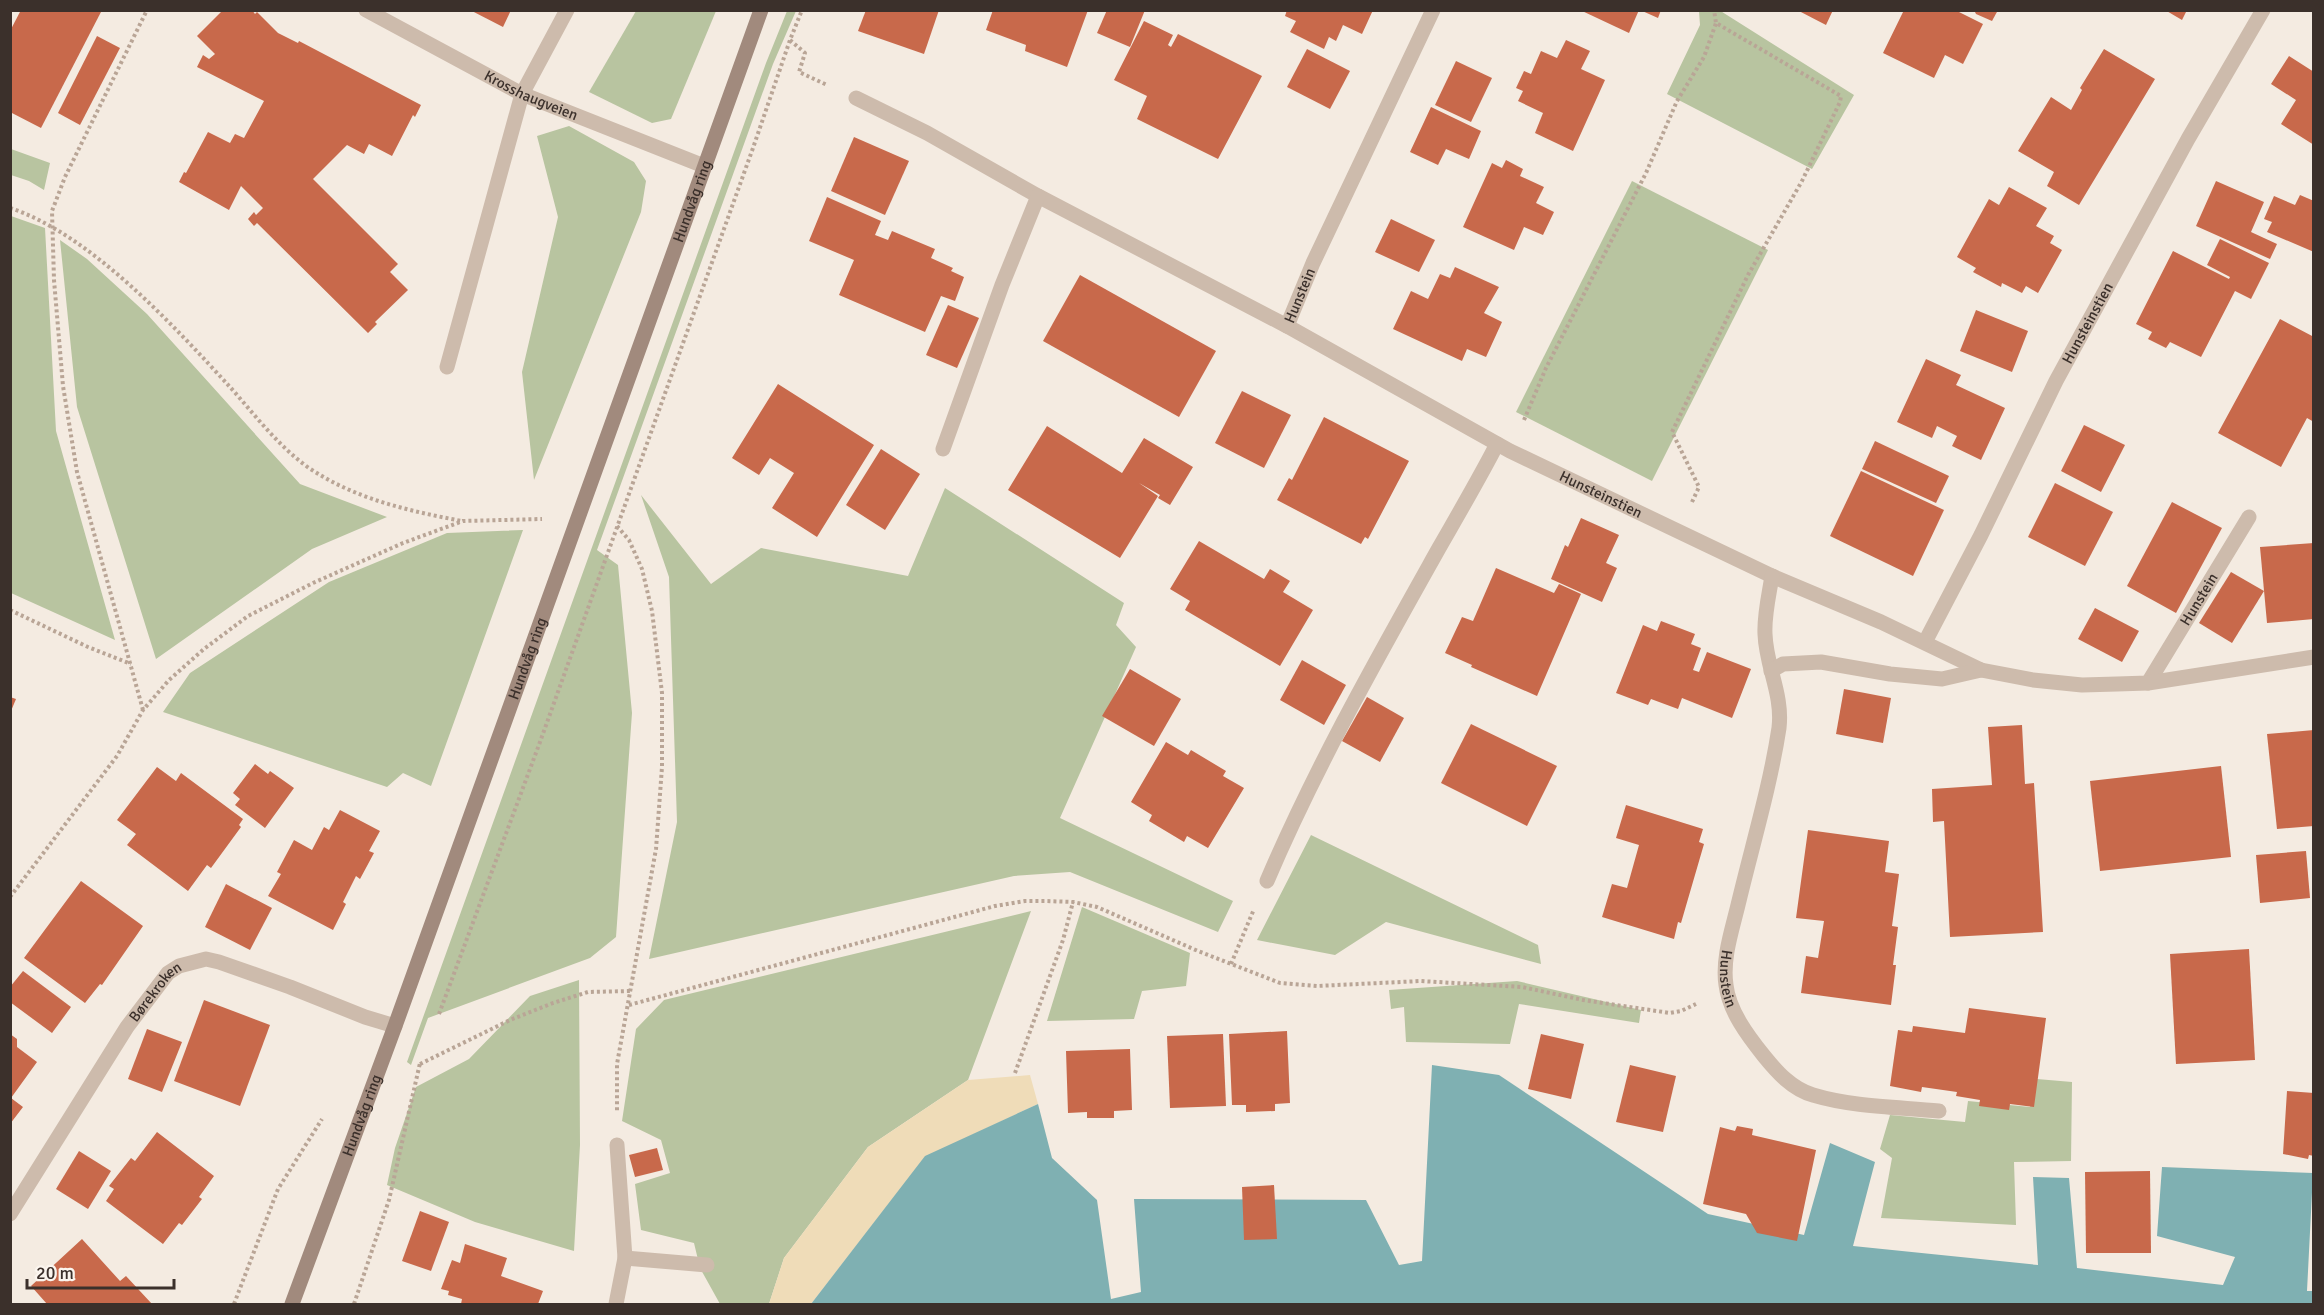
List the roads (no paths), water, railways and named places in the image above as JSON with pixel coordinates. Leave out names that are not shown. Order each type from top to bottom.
[{"type":"main road","name":"Hundvåg ring","points":[[292,1305],[395,1026],[761,10]]},
{"type":"street","name":"Krosshaugveien","points":[[366,10],[522,94],[704,166]]},
{"type":"street","points":[[447,367],[522,94],[567,10]]},
{"type":"street","name":"Hunstein","points":[[856,98],[936,138],[1038,196],[1287,326],[1313,263],[1433,10]]},
{"type":"street","name":"Hunsteinstien","points":[[1925,642],[1981,535],[2056,381],[2124,254],[2263,10]]},
{"type":"street","points":[[943,449],[1002,285],[1038,196]]},
{"type":"street","name":"Hunsteinstien","points":[[1287,326],[1503,447],[1772,576],[1925,642],[1982,670],[2033,680],[2082,685],[2148,683],[2313,657]]},
{"type":"street","points":[[1267,881],[1289,830],[1362,687],[1471,495],[1503,447]]},
{"type":"street","name":"Hunstein","points":[[2148,683],[2249,518]]},
{"type":"street","name":"Hunstein","points":[[1772,576],[1765,635],[1771,671],[1779,694],[1779,725],[1731,934],[1725,966],[1727,992],[1737,1017],[1778,1073],[1811,1095],[1844,1102],[1939,1111]]},
{"type":"street","points":[[1771,671],[1783,664],[1821,662],[1890,674],[1942,679],[1982,670]]},
{"type":"street","name":"Børekroken","points":[[10,1214],[127,1027],[168,973],[179,966],[206,959],[219,962],[395,1026]]},
{"type":"street","points":[[616,1305],[625,1258],[617,1145]]},
{"type":"street","points":[[625,1258],[706,1265]]},
{"type":"water","points":[[1432,1065],[1499,1075],[1708,1214],[1804,1235],[1830,1143],[1875,1162],[1853,1246],[2038,1265],[2033,1177],[2069,1178],[2077,1268],[2223,1285],[2235,1257],[2157,1236],[2162,1167],[2313,1173],[2307,1291],[2313,1291],[2313,1304],[811,1304],[925,1156],[1038,1104],[1052,1158],[1097,1200],[1111,1299],[1141,1292],[1134,1199],[1366,1200],[1399,1265],[1422,1261]]}]
